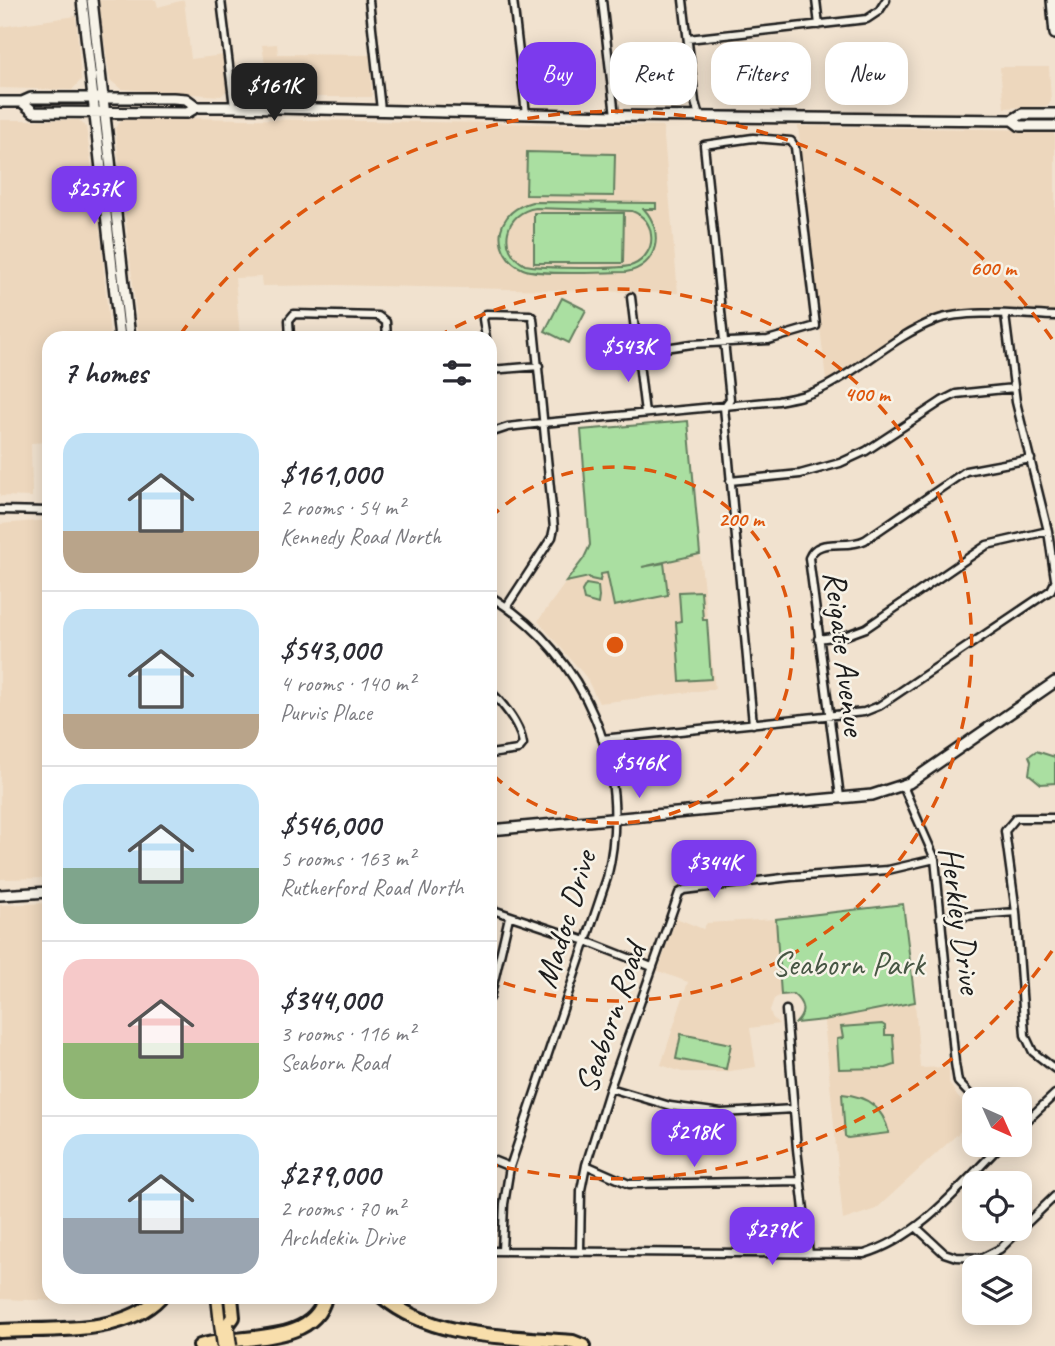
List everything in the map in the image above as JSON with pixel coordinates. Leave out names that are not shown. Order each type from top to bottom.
[{"type":"highway","points":[[0,1331],[112,1325],[151,1304]]},
{"type":"highway","points":[[224,1324],[233,1317],[232,1304]]},
{"type":"highway","points":[[200,1346],[296,1333],[317,1317],[322,1304]]},
{"type":"highway","points":[[394,1304],[409,1314],[443,1327],[573,1342],[583,1346]]},
{"type":"main road","points":[[82,0],[119,331]]},
{"type":"main road","points":[[92,0],[129,331]]},
{"type":"main road","points":[[1052,0],[1055,34]]},
{"type":"main road","points":[[0,102],[22,102],[31,98],[186,99],[197,107]]},
{"type":"main road","points":[[22,102],[34,112],[187,113],[197,107],[234,107],[615,116],[1012,120],[1022,114],[1055,114]]},
{"type":"main road","points":[[1012,120],[1020,126],[1055,126]]},
{"type":"main road","points":[[497,829],[872,795],[902,786],[1055,682]]},
{"type":"main road","points":[[0,894],[42,892]]},
{"type":"main road","points":[[219,1304],[231,1346]]},
{"type":"main road","points":[[223,1346],[225,1304]]},
{"type":"street","points":[[221,0],[234,107]]},
{"type":"street","points":[[369,0],[381,110]]},
{"type":"street","points":[[513,0],[526,114]]},
{"type":"street","points":[[602,0],[615,116]]},
{"type":"street","points":[[683,0],[699,116]]},
{"type":"street","points":[[816,0],[819,25]]},
{"type":"street","points":[[688,39],[819,25],[874,16],[886,0]]},
{"type":"street","points":[[638,352],[692,344],[726,343],[768,340],[816,326],[796,147],[791,141],[753,138],[704,145],[726,343],[730,399],[724,407],[753,724]]},
{"type":"street","points":[[631,297],[645,413]]},
{"type":"street","points":[[290,331],[289,320],[294,314],[378,316],[386,322],[387,331]]},
{"type":"street","points":[[484,331],[483,319],[486,314],[533,318],[554,528],[552,537],[507,606]]},
{"type":"street","points":[[497,431],[508,427],[724,407],[805,396],[825,388],[893,341],[939,319],[974,315],[1055,316]]},
{"type":"street","points":[[602,739],[864,712],[879,706],[1051,590],[1055,580],[1048,531],[1014,388],[1005,315]]},
{"type":"street","points":[[497,369],[538,366]]},
{"type":"street","points":[[730,481],[800,474],[841,463],[956,394],[1014,388]]},
{"type":"street","name":"Reigate Avenue","points":[[840,797],[809,558],[815,547],[856,544],[884,528],[966,471],[1031,459]]},
{"type":"street","points":[[0,510],[42,511]]},
{"type":"street","points":[[818,639],[847,635],[866,628],[987,545],[1048,531]]},
{"type":"street","name":"Madoc Drive","points":[[497,600],[534,628],[569,667],[592,710],[602,739],[610,771],[614,817],[610,863],[510,1167],[504,1204],[502,1251]]},
{"type":"street","points":[[497,697],[522,736],[523,744],[518,750],[497,753]]},
{"type":"street","name":"Herkley Drive","points":[[902,786],[935,859],[955,1063],[958,1082],[963,1087]]},
{"type":"street","points":[[1055,818],[1016,818],[1005,831],[1016,912],[1025,1035],[1033,1052],[1055,1069]]},
{"type":"street","name":"Seaborn Road","points":[[580,1251],[581,1190],[586,1165],[676,898],[684,890],[791,877],[888,870],[935,859]]},
{"type":"street","points":[[497,912],[586,940],[652,967]]},
{"type":"street","points":[[940,918],[1016,912]]},
{"type":"street","points":[[497,968],[509,917]]},
{"type":"street","points":[[786,1010],[800,1181],[809,1254]]},
{"type":"street","points":[[610,1088],[670,1106],[721,1113],[794,1109]]},
{"type":"street","points":[[1032,1116],[1055,1094]]},
{"type":"street","points":[[497,1251],[864,1254],[886,1248],[917,1228],[989,1157]]},
{"type":"street","points":[[497,1162],[510,1167]]},
{"type":"street","points":[[586,1165],[629,1184],[800,1181]]},
{"type":"street","points":[[917,1228],[944,1253],[956,1257],[982,1258],[1000,1249],[1055,1196]]},
{"type":"shaded area","points":[[98,0],[156,0],[158,7],[184,0],[191,59],[224,55],[228,88],[226,91],[221,96],[121,89],[110,80]]},
{"type":"shaded area","points":[[76,16],[81,80],[72,90],[0,88],[0,27]]},
{"type":"shaded area","points":[[277,44],[278,54],[370,55],[372,97],[268,97],[262,45]]},
{"type":"shaded area","points":[[1000,67],[1049,67],[1051,101],[1048,106],[1004,108]]},
{"type":"shaded area","points":[[125,117],[663,126],[678,293],[336,285],[262,286],[261,277],[235,278],[239,331],[138,331],[115,128]]},
{"type":"shaded area","points":[[0,120],[79,120],[86,127],[99,218],[109,331],[42,331],[42,442],[31,443],[32,497],[0,496]]},
{"type":"shaded area","points":[[798,126],[1053,132],[1055,311],[976,310],[929,319],[906,329],[826,381]]},
{"type":"shaded area","points":[[42,521],[42,878],[0,879],[0,524]]},
{"type":"shaded area","points":[[700,554],[715,689],[599,703],[586,677],[538,621],[566,582]]},
{"type":"shaded area","points":[[42,903],[42,1300],[0,1299],[0,905]]},
{"type":"shaded area","points":[[676,918],[703,929],[707,923],[776,919],[781,995],[774,999],[770,1010],[772,1017],[779,1024],[750,1028],[756,1067],[724,1072],[682,1072],[661,1065],[688,982],[658,971]]},
{"type":"shaded area","points":[[915,1002],[920,1068],[949,1067],[949,1082],[962,1101],[962,1130],[876,1209],[843,1220],[824,1020]]},
{"type":"green space","points":[[527,152],[615,154],[614,196],[526,195]]},
{"type":"green space","points":[[656,203],[656,209],[644,209],[654,227],[655,246],[646,263],[626,272],[557,273],[523,269],[509,258],[500,236],[509,215],[527,204]],"holes":[[[536,208],[632,211],[647,223],[651,240],[644,256],[633,265],[613,268],[525,265],[510,250],[508,232],[511,224],[525,211]]]},
{"type":"green space","points":[[534,213],[624,213],[623,263],[534,263]]},
{"type":"green space","points":[[562,298],[586,310],[569,343],[545,331]]},
{"type":"green space","points":[[688,421],[700,554],[642,567],[664,563],[668,595],[614,606],[607,573],[601,574],[600,581],[589,577],[566,582],[590,545],[581,430]]},
{"type":"green space","points":[[586,584],[598,586],[598,604],[584,600],[582,591]]},
{"type":"green space","points":[[701,591],[703,620],[707,620],[711,679],[680,681],[676,622],[681,621],[679,592]]},
{"type":"green space","points":[[1036,751],[1055,757],[1055,783],[1041,784],[1029,774],[1029,756]]},
{"type":"green space","name":"Seaborn Park","points":[[903,904],[915,1002],[796,1023],[802,1012],[800,1001],[793,994],[781,995],[776,919]]},
{"type":"green space","points":[[885,1026],[885,1035],[893,1035],[895,1065],[886,1068],[839,1069],[837,1039],[843,1038],[841,1027]]},
{"type":"green space","points":[[681,1034],[731,1044],[726,1069],[676,1059]]},
{"type":"green space","points":[[842,1094],[859,1097],[873,1105],[883,1117],[889,1133],[848,1138],[845,1136]]}]
